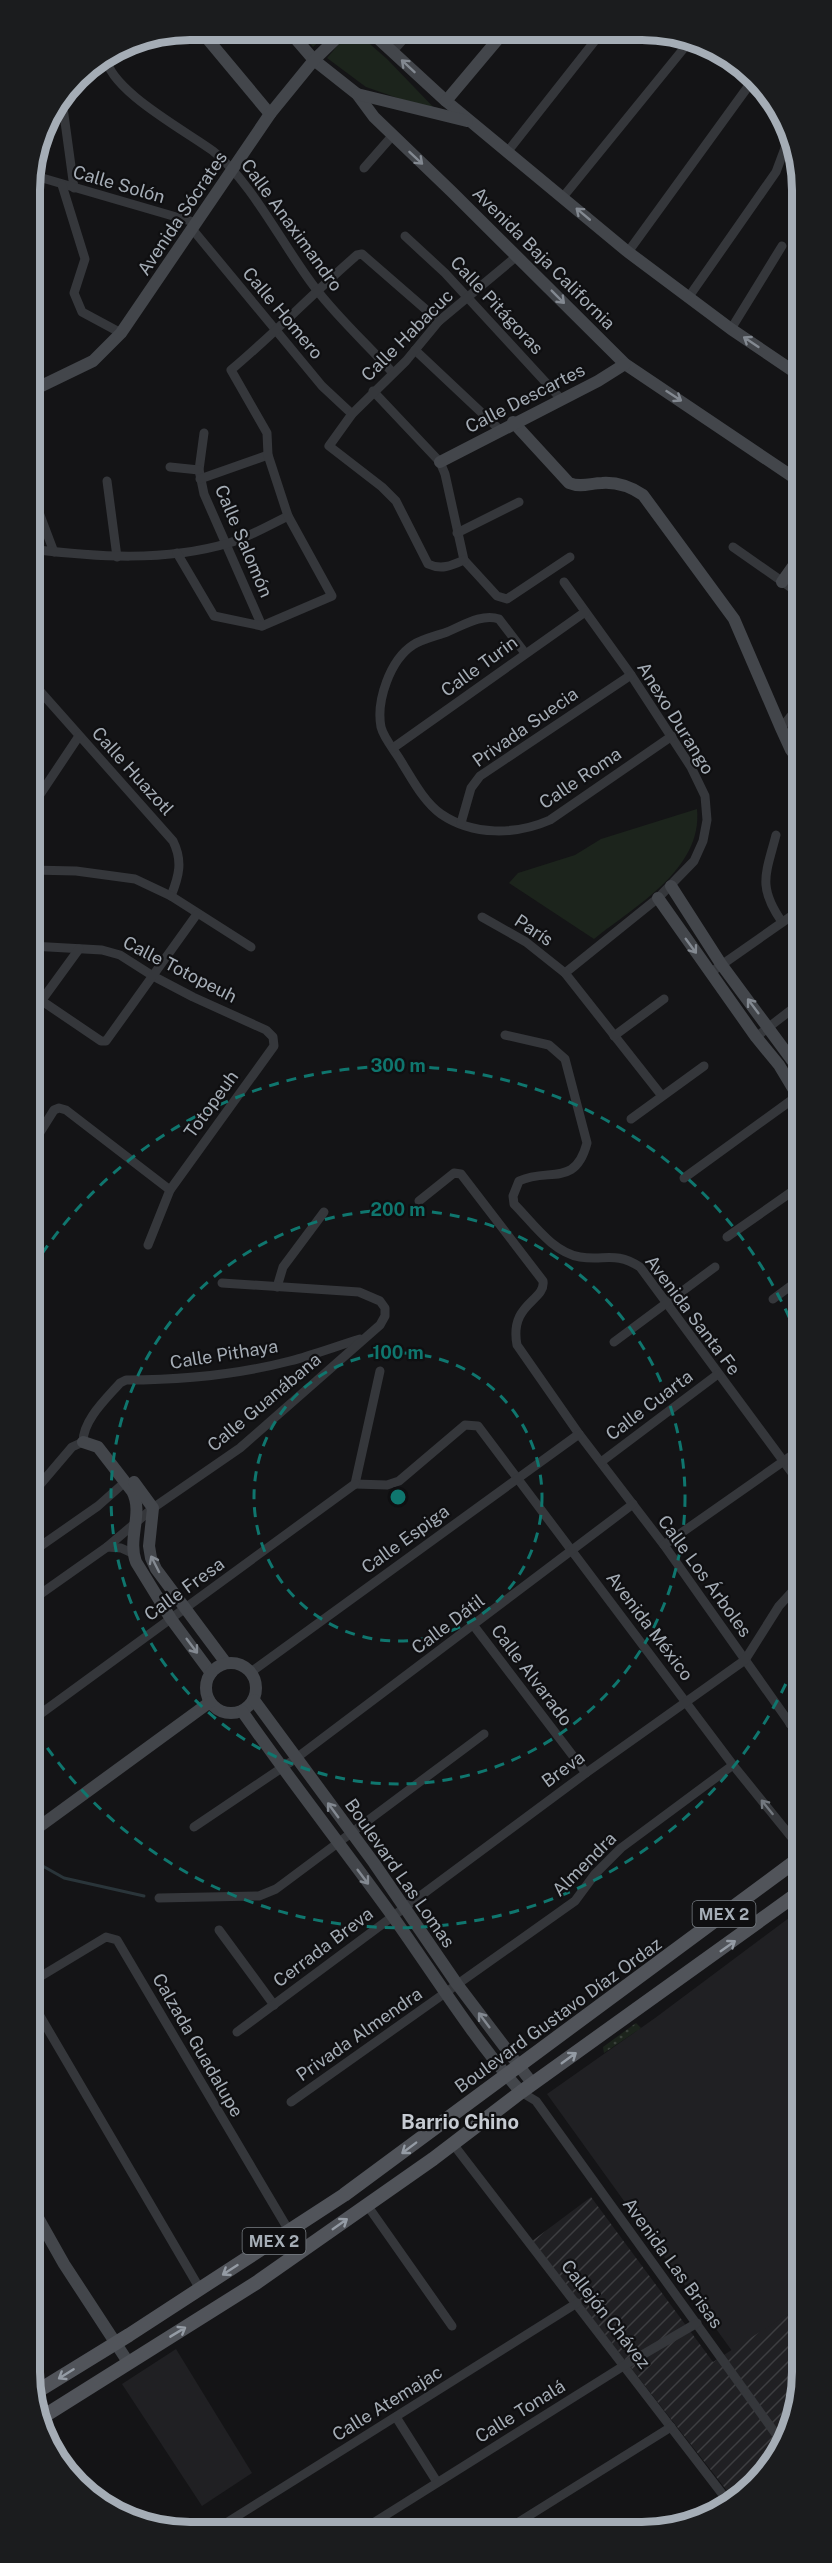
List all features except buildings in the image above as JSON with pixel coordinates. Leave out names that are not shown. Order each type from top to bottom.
[{"type":"main road","points":[[446,101],[497,40]]},
{"type":"main road","points":[[209,41],[270,114]]},
{"type":"main road","name":"Avenida Baja California","points":[[297,41],[314,60],[357,94],[374,117],[625,364],[792,476]]},
{"type":"main road","name":"Avenida Sócrates","points":[[41,386],[93,361],[121,333],[270,114],[314,60],[334,41]]},
{"type":"main road","points":[[380,41],[446,101],[628,252],[688,298],[792,370]]},
{"type":"main road","points":[[357,94],[473,123]]},
{"type":"main road","name":"Calle Descartes","points":[[440,462],[625,364]]},
{"type":"main road","points":[[513,422],[569,483],[581,486],[610,483],[624,485],[643,495],[734,619],[792,751]]},
{"type":"main road","points":[[782,582],[792,569]]},
{"type":"main road","points":[[671,886],[721,964],[792,1059]]},
{"type":"main road","points":[[658,898],[792,1085]]},
{"type":"main road","points":[[83,1442],[98,1447],[136,1498],[132,1553],[171,1619],[211,1673]]},
{"type":"main road","points":[[112,1465],[127,1474],[153,1508],[149,1546],[151,1558],[226,1663]]},
{"type":"main road","points":[[226,1663],[244,1666],[251,1672],[256,1681],[257,1691],[254,1700],[242,1711],[224,1712],[210,1702],[206,1692],[211,1673],[226,1663]]},
{"type":"main road","name":"Boulevard Las Lomas","points":[[254,1700],[457,1984],[532,2084]]},
{"type":"main road","points":[[41,1825],[210,1702]]},
{"type":"main road","name":"Boulevard Las Lomas","points":[[242,1711],[281,1768],[392,1916],[445,1994],[506,2076],[521,2092]]},
{"type":"main road","name":"Boulevard Gustavo Díaz Ordaz","points":[[42,2388],[344,2195],[791,1864]]},
{"type":"main road","name":"MEX 2","points":[[46,2415],[229,2301],[453,2144],[521,2092],[791,1898]]},
{"type":"main road","points":[[41,2223],[104,2329],[128,2362]]},
{"type":"street","points":[[508,151],[595,40]]},
{"type":"street","points":[[392,52],[403,41]]},
{"type":"street","points":[[563,197],[685,47]]},
{"type":"street","name":"Calle Anaximandro","points":[[108,65],[122,85],[141,102],[213,152],[232,169],[316,290],[393,372]]},
{"type":"street","points":[[628,252],[749,85]]},
{"type":"street","points":[[64,111],[74,188]]},
{"type":"street","points":[[364,168],[393,135]]},
{"type":"street","points":[[688,298],[776,172],[785,147]]},
{"type":"street","name":"Calle Solón","points":[[41,178],[195,227]]},
{"type":"street","points":[[62,185],[85,259],[74,293],[82,312],[121,333]]},
{"type":"street","name":"Calle Homero","points":[[195,227],[322,386],[352,414]]},
{"type":"street","name":"Calle Pitágoras","points":[[405,236],[468,297],[561,399]]},
{"type":"street","points":[[731,329],[782,246]]},
{"type":"street","points":[[177,553],[214,616],[262,626],[332,596],[288,516],[268,455],[267,433],[231,370],[277,332],[316,290],[357,255],[362,254],[439,321]]},
{"type":"street","name":"Calle Habacuc","points":[[464,560],[449,567],[436,567],[428,564],[396,501],[382,487],[329,446],[352,414],[415,351],[439,321],[517,256]]},
{"type":"street","points":[[415,351],[500,430]]},
{"type":"street","points":[[373,391],[440,462],[445,474],[464,560],[502,599],[513,596],[570,556]]},
{"type":"street","name":"Calle Salomón","points":[[204,433],[199,475],[204,494],[262,626]]},
{"type":"street","points":[[170,467],[199,475],[268,455]]},
{"type":"street","points":[[107,481],[117,557]]},
{"type":"street","points":[[457,533],[519,502]]},
{"type":"street","points":[[41,550],[117,557],[177,553],[226,544],[288,516]]},
{"type":"street","points":[[41,518],[54,552]]},
{"type":"street","points":[[733,547],[792,589]]},
{"type":"street","name":"Anexo Durango","points":[[564,582],[672,735],[705,796],[706,820],[703,841],[694,861],[671,886],[565,973]]},
{"type":"street","name":"Calle Turin","points":[[393,748],[585,612]]},
{"type":"street","name":"Calle Roma","points":[[525,653],[499,619],[484,618],[414,645],[402,654],[388,679],[379,706],[381,729],[415,785],[440,813],[461,823],[492,830],[530,829],[550,820],[672,735]]},
{"type":"street","name":"Privada Suecia","points":[[461,823],[471,788],[480,776],[631,675]]},
{"type":"street","name":"Calle Huazotl","points":[[41,692],[172,840],[178,852],[180,866],[171,896]]},
{"type":"street","points":[[781,728],[792,715]]},
{"type":"street","points":[[41,793],[79,736]]},
{"type":"street","points":[[776,835],[766,875],[765,889],[769,903],[782,922]]},
{"type":"street","points":[[41,870],[76,871],[129,877],[171,896],[250,946]]},
{"type":"street","points":[[80,949],[42,1001],[103,1042],[197,914]]},
{"type":"street","points":[[710,973],[792,916]]},
{"type":"street","name":"París","points":[[482,917],[526,942],[565,973]]},
{"type":"street","name":"Calle Totopeuh","points":[[41,947],[120,955],[153,976],[266,1030],[273,1037]]},
{"type":"street","points":[[565,973],[662,1096]]},
{"type":"street","points":[[614,1035],[664,999]]},
{"type":"street","points":[[756,1036],[792,1009]]},
{"type":"street","name":"Avenida Santa Fe","points":[[505,1035],[549,1045],[566,1059],[587,1143],[583,1157],[574,1168],[563,1175],[527,1178],[519,1181],[513,1196],[514,1204],[558,1249],[579,1257],[625,1257],[640,1267],[791,1472]]},
{"type":"street","name":"Totopeuh","points":[[148,1245],[170,1190],[274,1046],[273,1037]]},
{"type":"street","points":[[631,1119],[704,1066]]},
{"type":"street","points":[[684,1178],[792,1101]]},
{"type":"street","points":[[41,1130],[54,1110],[59,1108],[66,1110],[170,1190]]},
{"type":"street","name":"Calle Los Árboles","points":[[419,1201],[454,1173],[461,1174],[543,1281],[542,1291],[521,1311],[515,1334],[517,1344],[579,1434],[664,1545],[790,1724]]},
{"type":"street","points":[[728,1237],[792,1192]]},
{"type":"street","points":[[277,1287],[283,1268],[324,1212]]},
{"type":"street","points":[[614,1342],[715,1267]]},
{"type":"street","name":"Calle Guanábana","points":[[41,1594],[107,1547],[153,1508],[240,1448],[380,1325],[385,1316],[385,1308],[380,1301],[359,1292],[331,1288],[222,1283]]},
{"type":"street","points":[[773,1299],[792,1285]]},
{"type":"street","name":"Calle Pithaya","points":[[83,1442],[85,1429],[91,1419],[120,1383],[126,1380],[177,1380],[218,1375],[290,1361],[365,1337]]},
{"type":"street","points":[[355,1484],[380,1371]]},
{"type":"street","name":"Calle Cuarta","points":[[601,1462],[717,1374]]},
{"type":"street","name":"Avenida México","points":[[355,1484],[387,1485],[399,1481],[465,1425],[478,1426],[734,1765],[791,1837]]},
{"type":"street","name":"Calle Espiga","points":[[251,1672],[579,1434]]},
{"type":"street","points":[[41,1483],[72,1447],[83,1442]]},
{"type":"street","points":[[664,1545],[791,1456]]},
{"type":"street","points":[[41,1546],[98,1506],[125,1482]]},
{"type":"street","name":"Calle Fresa","points":[[41,1713],[355,1484]]},
{"type":"street","name":"Calle Dátil","points":[[194,1827],[295,1758],[474,1626],[633,1504]]},
{"type":"street","points":[[107,1547],[121,1548],[132,1553]]},
{"type":"street","points":[[745,1660],[779,1606],[791,1593]]},
{"type":"street","name":"Calle Alvarado","points":[[474,1626],[586,1773]]},
{"type":"street","name":"Breva","points":[[392,1916],[586,1773],[745,1660]]},
{"type":"street","points":[[159,1898],[259,1896],[276,1889],[484,1734]]},
{"type":"street","name":"Almendra","points":[[445,1994],[575,1901],[621,1848],[734,1765]]},
{"type":"street","name":"Cerrada Breva","points":[[237,2032],[392,1916]]},
{"type":"street","points":[[219,1930],[274,2005]]},
{"type":"street","name":"Calzada Guadalupe","points":[[41,1976],[106,1937],[117,1940],[301,2251]]},
{"type":"street","name":"Privada Almendra","points":[[291,2102],[445,1994]]},
{"type":"street","points":[[41,2018],[200,2289]]},
{"type":"street","name":"Avenida Las Brisas","points":[[532,2084],[536,2101],[777,2436]]},
{"type":"street","name":"Avenida Las Brisas","points":[[521,2092],[536,2101]]},
{"type":"street","name":"Callejón Chávez","points":[[453,2144],[724,2497]]},
{"type":"street","points":[[367,2205],[452,2326]]},
{"type":"street","name":"Calle Atemajac","points":[[228,2522],[577,2303]]},
{"type":"street","name":"Calle Tonalá","points":[[374,2522],[625,2365],[697,2324]]},
{"type":"street","points":[[396,2417],[437,2482]]},
{"type":"street","points":[[519,2522],[671,2427]]},
{"type":"shaded area","points":[[308,41],[320,41],[313,47]]},
{"type":"shaded area","points":[[343,41],[366,41],[438,112],[366,87],[327,58]]},
{"type":"shaded area","points":[[697,809],[696,830],[689,850],[678,868],[646,899],[594,939],[509,883],[518,873],[575,855],[601,839]]},
{"type":"shaded area","points":[[791,1916],[791,2312],[732,2351],[547,2094],[655,2018]]},
{"type":"shaded area","points":[[636,2023],[641,2028],[604,2053],[603,2047]]},
{"type":"shaded area","points":[[591,2197],[713,2362],[791,2312],[791,2382],[784,2421],[766,2456],[740,2485],[729,2494],[532,2241]]},
{"type":"shaded area","points":[[176,2349],[252,2473],[202,2506],[122,2384]]},
{"type":"waterway","points":[[41,1865],[64,1878],[144,1896]]},
{"type":"district","name":"Barrio Chino","points":[[460,2122]]}]
